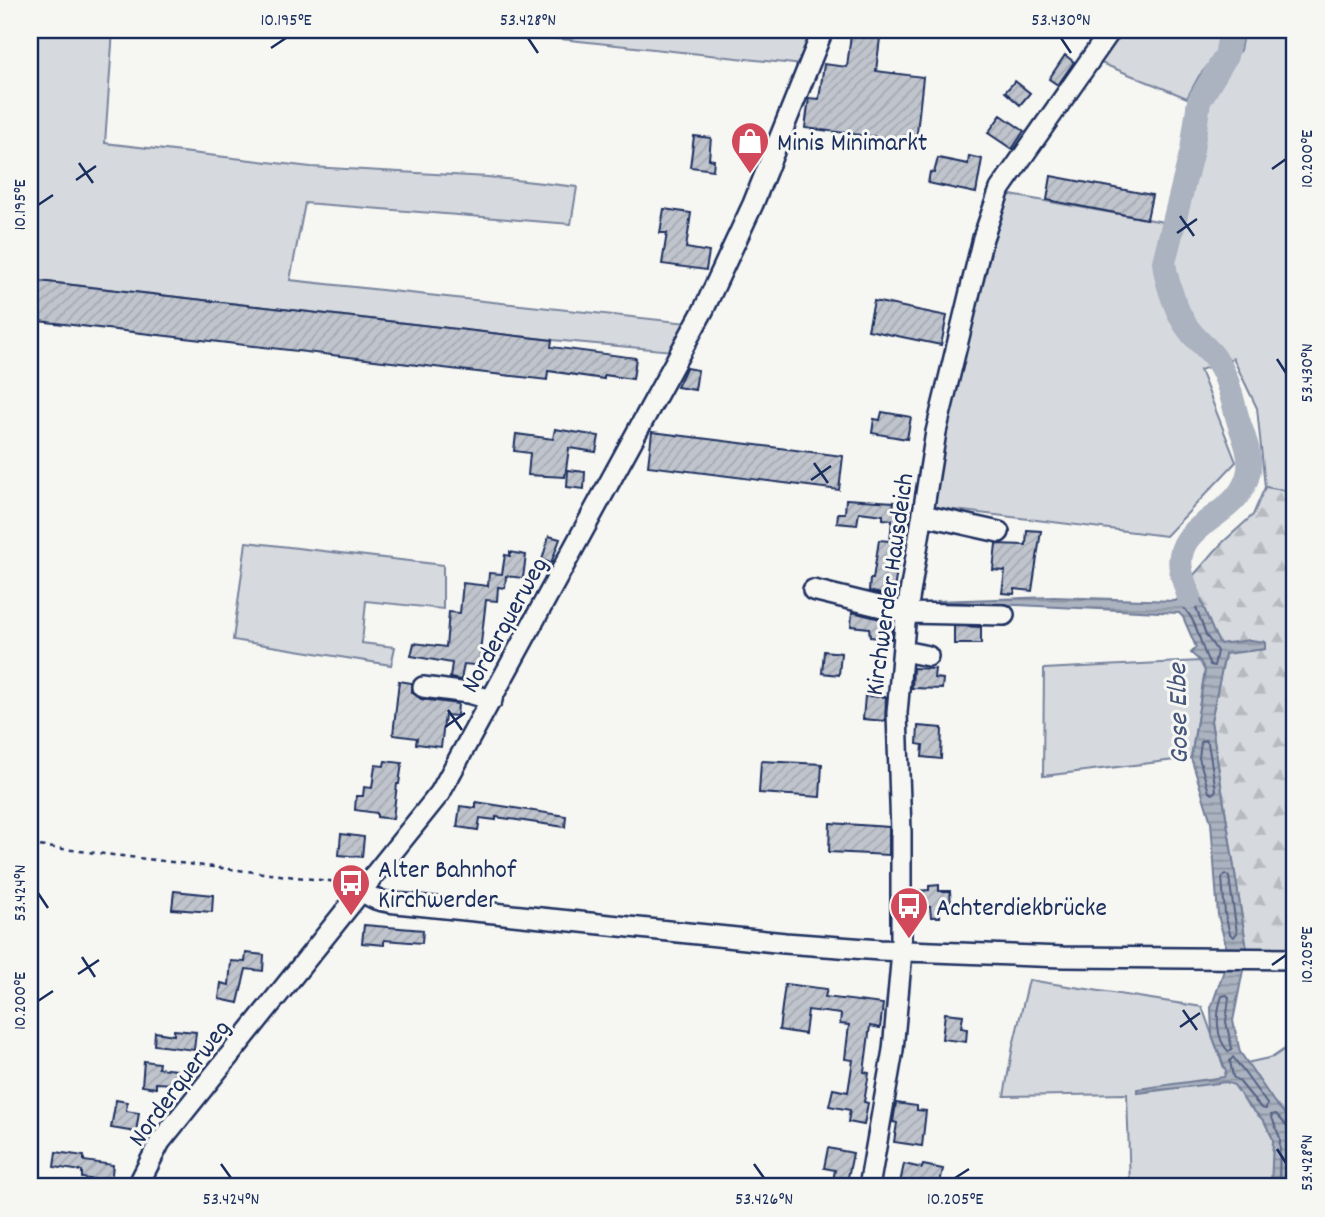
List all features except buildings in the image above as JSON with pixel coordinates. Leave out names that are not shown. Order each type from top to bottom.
[{"type":"street","name":"Norderquerweg","points":[[137,1187],[160,1142],[440,793],[704,310],[753,204],[823,30]]},
{"type":"street","name":"Kirchwerder Hausdeich","points":[[869,1187],[893,1050],[902,950],[897,713],[907,613],[936,432],[983,238],[1000,189],[1111,30]]},
{"type":"street","points":[[923,515],[999,533]]},
{"type":"street","points":[[813,590],[907,613],[1004,615]]},
{"type":"street","points":[[903,651],[928,656]]},
{"type":"street","points":[[423,687],[468,693],[492,700]]},
{"type":"street","points":[[363,890],[377,901],[396,904],[785,943],[1063,957],[1295,959]]},
{"type":"path","points":[[30,845],[341,881],[363,890]]},
{"type":"green space","points":[[30,30],[113,30],[105,143],[311,167],[488,177],[577,187],[571,224],[305,203],[290,280],[688,323],[673,351],[552,340],[30,280]]},
{"type":"green space","points":[[477,30],[817,30],[803,65]]},
{"type":"green space","points":[[1118,30],[1224,30],[1221,50],[1199,76],[1187,98],[1096,61]]},
{"type":"green space","points":[[1244,30],[1295,30],[1295,492],[1265,487],[1257,408],[1233,358],[1200,370],[1236,462],[1166,536],[930,507],[942,434],[1005,194],[1181,225],[1200,156],[1208,95],[1240,50]]},
{"type":"green space","points":[[1265,487],[1295,492],[1295,952],[1247,950],[1211,720],[1225,653],[1265,649],[1220,644],[1192,577],[1222,543],[1253,515]]},
{"type":"green space","points":[[246,542],[443,565],[443,609],[366,601],[362,643],[395,647],[391,665],[233,640]]},
{"type":"green space","points":[[1200,661],[1205,670],[1191,758],[1043,776],[1044,669]]},
{"type":"green space","points":[[1029,980],[1202,1007],[1224,1068],[1273,1057],[1295,1042],[1295,1187],[1130,1187],[1127,1094],[1004,1096]]},
{"type":"water","points":[[1181,566],[1194,583],[1220,644],[1250,640],[1265,642],[1265,649],[1225,654],[1211,721],[1247,950],[1233,1021],[1240,1052],[1274,1102],[1295,1125],[1295,1163],[1292,1171],[1295,1187],[1271,1187],[1273,1139],[1264,1121],[1247,1104],[1234,1085],[1226,1082],[1137,1093],[1137,1089],[1224,1077],[1226,1071],[1212,1035],[1211,1008],[1223,973],[1227,950],[1218,915],[1211,822],[1191,758],[1205,671],[1200,661],[1191,653],[1196,647],[1183,617],[1179,613],[936,601],[1054,597],[1175,601],[1179,598]]},
{"type":"waterway","name":"Gose Elbe","points":[[1189,597],[1180,566],[1185,543],[1236,497],[1249,470],[1247,446],[1224,373],[1215,358],[1185,325],[1170,288],[1164,262],[1192,150],[1199,101],[1226,56],[1231,30]]},
{"type":"place","name":"Minis Minimarkt","points":[[750,175]]},
{"type":"place","name":"Alter Bahnhof Kirchwerder","points":[[351,917]]},
{"type":"place","name":"Achterdiekbrücke","points":[[909,940]]}]
